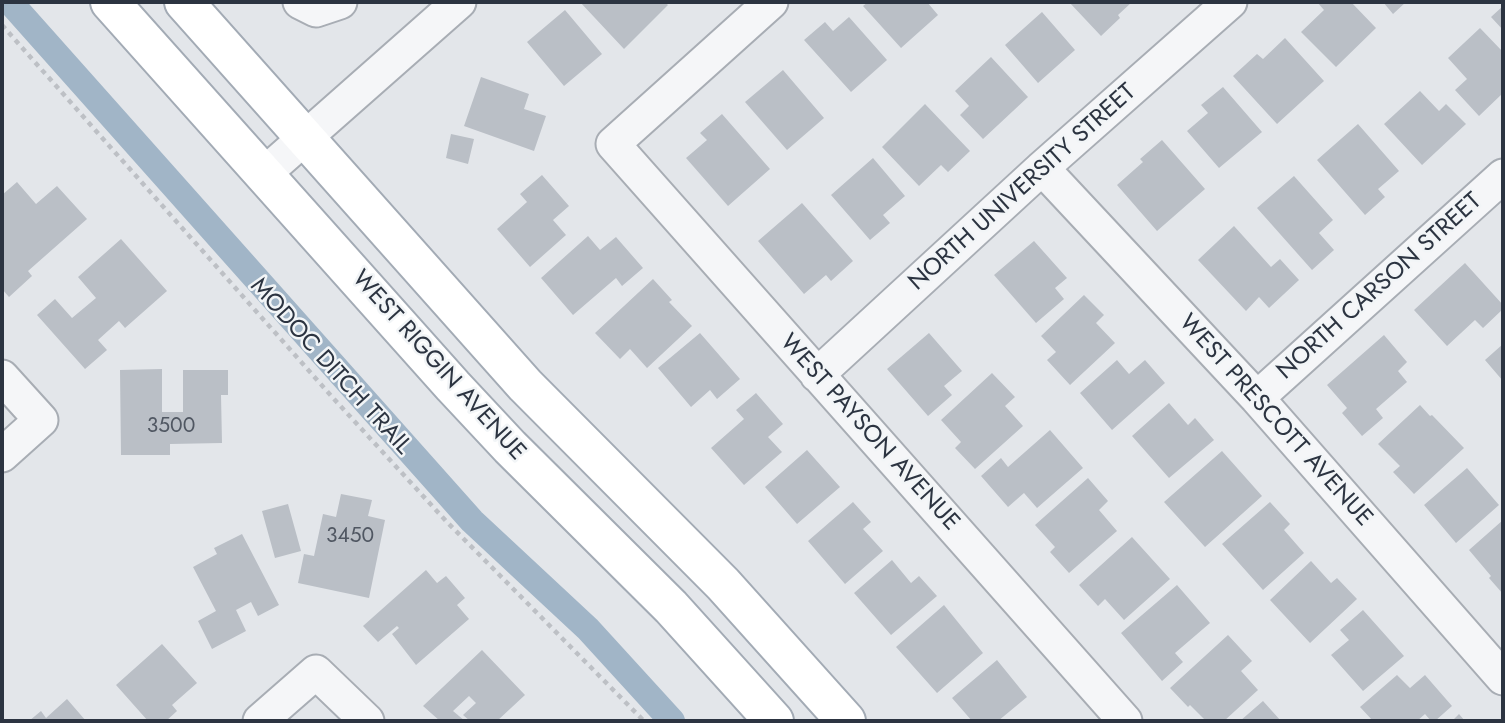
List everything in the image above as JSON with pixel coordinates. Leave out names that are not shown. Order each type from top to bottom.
[{"type":"main road","name":"WEST RIGGIN AVENUE","points":[[110,2],[485,420],[671,607],[774,721]]},
{"type":"main road","points":[[184,2],[525,385],[692,551],[846,721]]},
{"type":"street","points":[[300,2],[316,10],[340,2]]},
{"type":"street","points":[[264,174],[458,2]]},
{"type":"street","name":"WEST PAYSON AVENUE","points":[[771,2],[613,144],[1125,721]]},
{"type":"street","name":"NORTH UNIVERSITY STREET","points":[[817,375],[1042,168],[1230,2]]},
{"type":"street","name":"WEST PRESCOTT AVENUE","points":[[1042,168],[1257,398],[1503,678]]},
{"type":"street","name":"NORTH CARSON STREET","points":[[1257,398],[1498,192]]},
{"type":"street","points":[[2,377],[41,420],[2,455]]},
{"type":"street","points":[[260,721],[316,672],[367,721]]},
{"type":"path","name":"MODOC DITCH TRAIL","points":[[2,25],[437,511],[644,721]]},
{"type":"building","points":[[580,2],[665,2],[668,5],[624,49]]},
{"type":"building","points":[[868,2],[927,2],[938,15],[901,48],[863,6]]},
{"type":"building","points":[[1069,2],[1132,2],[1101,36]]},
{"type":"building","points":[[1317,2],[1351,2],[1376,28],[1336,67],[1301,32],[1324,10]]},
{"type":"building","points":[[1383,2],[1406,2],[1393,14]]},
{"type":"building","points":[[1503,6],[1503,30],[1491,17]]},
{"type":"building","points":[[565,10],[602,54],[564,86],[527,42]]},
{"type":"building","points":[[1042,12],[1075,50],[1038,83],[1005,45]]},
{"type":"building","points":[[849,17],[887,60],[851,92],[804,40],[825,22],[833,31]]},
{"type":"building","points":[[1480,28],[1503,52],[1503,93],[1479,116],[1455,90],[1467,79],[1448,58]]},
{"type":"building","points":[[1285,38],[1324,81],[1277,124],[1233,76],[1257,54],[1263,59]]},
{"type":"building","points":[[991,57],[1028,97],[983,139],[960,115],[969,106],[955,91]]},
{"type":"building","points":[[783,70],[824,118],[787,150],[745,102]]},
{"type":"building","points":[[481,77],[529,94],[524,109],[546,116],[534,151],[464,126]]},
{"type":"building","points":[[1223,87],[1262,132],[1219,168],[1187,131],[1208,113],[1201,105]]},
{"type":"building","points":[[1420,91],[1439,111],[1446,104],[1466,124],[1422,165],[1384,124]]},
{"type":"building","points":[[925,104],[970,151],[948,172],[941,165],[919,186],[882,147]]},
{"type":"building","points":[[722,114],[770,169],[728,206],[686,158],[707,140],[700,133]]},
{"type":"building","points":[[1358,124],[1399,171],[1378,189],[1385,197],[1365,215],[1317,160]]},
{"type":"building","points":[[451,134],[474,139],[468,164],[446,158]]},
{"type":"building","points":[[1162,140],[1205,189],[1157,231],[1117,185],[1143,162],[1140,159]]},
{"type":"building","points":[[873,158],[905,196],[883,215],[890,223],[870,240],[831,195]]},
{"type":"building","points":[[542,175],[569,206],[553,220],[566,235],[530,267],[497,229],[527,202],[520,194]]},
{"type":"building","points":[[1294,176],[1333,220],[1319,233],[1334,250],[1312,270],[1257,208]]},
{"type":"building","points":[[17,182],[36,204],[57,186],[87,219],[28,271],[32,276],[9,297],[2,289],[2,195]]},
{"type":"building","points":[[802,203],[853,261],[831,281],[826,275],[804,294],[758,241]]},
{"type":"building","points":[[1234,226],[1271,267],[1280,259],[1299,280],[1269,308],[1259,297],[1246,311],[1198,260]]},
{"type":"building","points":[[588,236],[600,250],[616,237],[643,268],[622,286],[616,278],[573,315],[541,278]]},
{"type":"building","points":[[121,239],[167,291],[125,328],[119,321],[98,340],[107,350],[85,369],[37,315],[55,299],[72,318],[96,298],[78,277]]},
{"type":"building","points":[[1034,241],[1067,278],[1055,288],[1064,299],[1036,323],[994,275]]},
{"type":"building","points":[[1465,263],[1503,305],[1503,309],[1483,328],[1475,320],[1447,346],[1414,310]]},
{"type":"building","points":[[653,279],[672,300],[669,302],[692,326],[647,368],[630,349],[620,359],[595,333]]},
{"type":"building","points":[[1084,295],[1104,315],[1096,323],[1115,343],[1070,385],[1047,360],[1056,352],[1041,336]]},
{"type":"building","points":[[700,333],[740,379],[717,399],[710,390],[691,407],[658,368]]},
{"type":"building","points":[[929,333],[962,371],[944,386],[952,395],[928,416],[887,369]]},
{"type":"building","points":[[1384,335],[1407,362],[1398,371],[1407,382],[1376,409],[1383,418],[1362,436],[1342,413],[1347,408],[1327,385]]},
{"type":"building","points":[[1503,344],[1503,381],[1485,360]]},
{"type":"building","points":[[1117,360],[1129,374],[1145,360],[1165,383],[1112,430],[1080,393]]},
{"type":"building","points":[[162,369],[162,412],[183,412],[183,370],[228,370],[228,395],[221,395],[222,443],[170,444],[170,455],[121,455],[120,370]]},
{"type":"building","points":[[992,373],[1015,397],[1005,406],[1023,426],[975,469],[955,448],[961,442],[941,420]]},
{"type":"building","points":[[756,393],[783,424],[768,437],[782,452],[744,485],[711,448],[744,419],[736,410]]},
{"type":"building","points":[[1169,403],[1188,425],[1195,418],[1214,440],[1169,478],[1132,436]]},
{"type":"building","points":[[1420,405],[1464,448],[1414,494],[1393,472],[1400,466],[1378,444]]},
{"type":"building","points":[[1050,430],[1083,468],[1037,508],[1024,493],[1008,507],[981,476],[1001,458],[1008,467]]},
{"type":"building","points":[[807,450],[840,487],[797,524],[765,487]]},
{"type":"building","points":[[1222,451],[1262,496],[1205,547],[1164,502]]},
{"type":"building","points":[[1467,468],[1499,505],[1456,543],[1424,505]]},
{"type":"building","points":[[1088,478],[1108,501],[1099,510],[1117,531],[1069,573],[1050,552],[1055,547],[1035,525]]},
{"type":"building","points":[[341,494],[372,500],[368,516],[385,520],[369,598],[298,583],[304,554],[314,556],[323,514],[336,517]]},
{"type":"building","points":[[853,502],[871,522],[863,529],[883,551],[845,584],[808,541]]},
{"type":"building","points":[[1270,502],[1290,524],[1284,530],[1304,553],[1263,590],[1222,544]]},
{"type":"building","points":[[288,504],[301,551],[275,558],[262,511]]},
{"type":"building","points":[[1503,520],[1503,594],[1469,550]]},
{"type":"building","points":[[242,534],[279,605],[258,616],[251,602],[236,610],[246,631],[212,649],[198,621],[216,611],[193,567],[217,554],[214,548]]},
{"type":"building","points":[[1132,537],[1170,579],[1124,620],[1105,599],[1098,606],[1079,585]]},
{"type":"building","points":[[892,560],[911,583],[919,576],[937,596],[891,635],[854,593]]},
{"type":"building","points":[[1311,561],[1331,583],[1337,578],[1357,599],[1310,643],[1270,600]]},
{"type":"building","points":[[426,570],[437,583],[446,576],[465,598],[457,605],[469,619],[416,665],[392,634],[399,628],[397,626],[378,642],[363,626]]},
{"type":"building","points":[[1177,585],[1210,623],[1175,653],[1183,662],[1162,681],[1121,633]]},
{"type":"building","points":[[944,605],[983,653],[937,693],[896,647]]},
{"type":"building","points":[[1363,610],[1404,656],[1363,691],[1331,655],[1349,640],[1340,630]]},
{"type":"building","points":[[1228,635],[1252,661],[1241,671],[1258,690],[1224,721],[1206,721],[1170,688]]},
{"type":"building","points":[[162,644],[197,683],[172,705],[177,711],[166,721],[148,721],[116,685]]},
{"type":"building","points":[[482,650],[525,695],[497,721],[470,721],[463,715],[476,703],[469,696],[453,711],[465,721],[440,721],[423,706]]},
{"type":"building","points":[[997,660],[1027,697],[998,721],[972,721],[952,698]]},
{"type":"building","points":[[1397,675],[1410,688],[1425,675],[1452,706],[1435,721],[1431,721],[1425,714],[1417,721],[1373,721],[1360,707]]},
{"type":"building","points":[[67,699],[86,721],[29,721],[41,711],[46,718]]},
{"type":"building","points":[[1263,701],[1281,721],[1240,721]]},
{"type":"building","points":[[1459,714],[1465,721],[1452,721]]},
{"type":"waterway","points":[[10,2],[472,521],[588,629],[672,721]]}]
